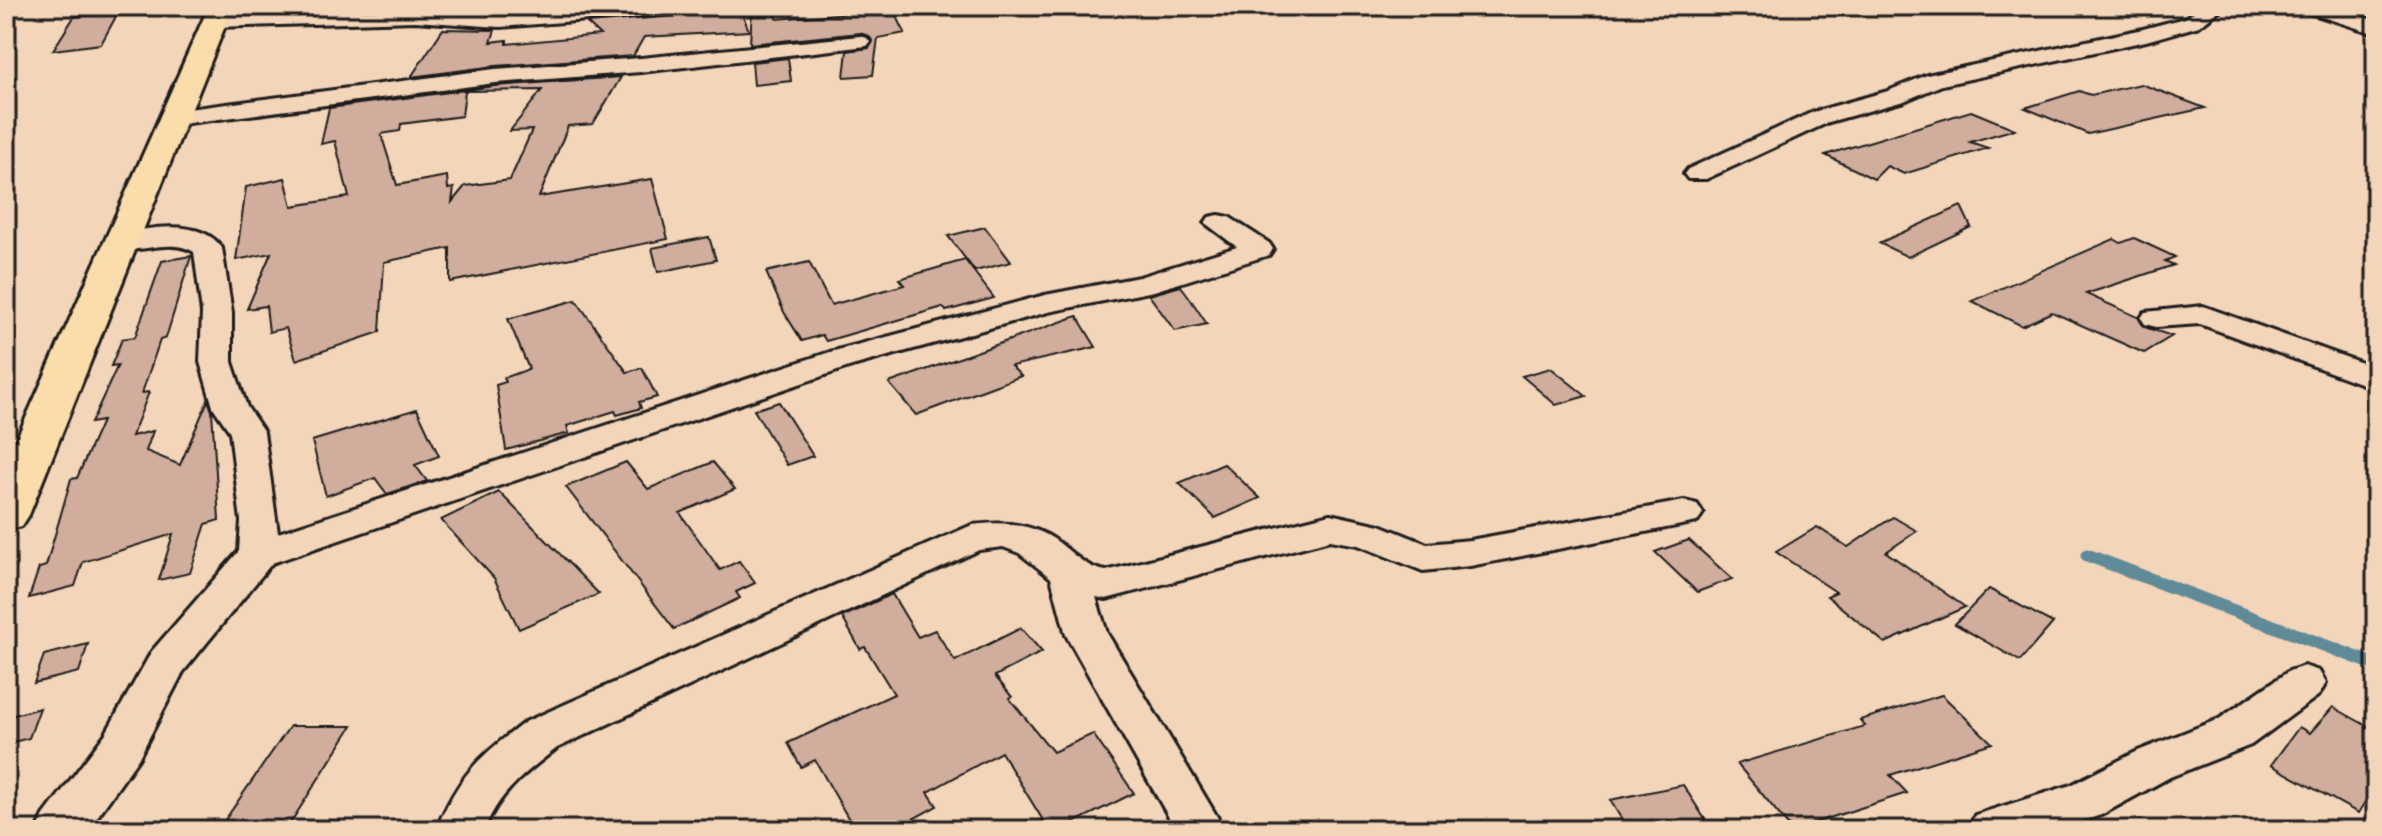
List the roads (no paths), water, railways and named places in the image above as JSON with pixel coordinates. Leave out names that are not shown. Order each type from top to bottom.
[{"type":"main road","points":[[6,515],[14,479],[123,242],[218,14]]},
{"type":"street","points":[[218,14],[417,10],[500,21],[689,6]]},
{"type":"street","points":[[1697,174],[1821,117],[1896,96],[1935,80],[2146,35],[2192,22],[2215,6]]},
{"type":"street","points":[[2307,6],[2376,28]]},
{"type":"street","points":[[173,118],[495,76],[641,65],[860,42]]},
{"type":"street","points":[[61,830],[122,746],[167,662],[258,554],[813,368],[1014,312],[1166,279],[1259,249],[1219,223]]},
{"type":"street","points":[[123,242],[187,236],[208,248],[217,313],[216,362],[230,407],[247,432],[260,521],[258,554]]},
{"type":"street","points":[[2156,318],[2203,315],[2376,379]]},
{"type":"street","points":[[460,830],[471,798],[487,778],[541,735],[972,538],[1005,534],[1033,544],[1081,581],[1106,585],[1330,527],[1367,534],[1423,558],[1470,553],[1684,513]]},
{"type":"street","points":[[1069,572],[1087,635],[1201,830]]},
{"type":"street","points":[[1992,830],[2084,801],[2154,764],[2235,732],[2304,683]]},
{"type":"waterway","points":[[2087,555],[2376,665]]}]
